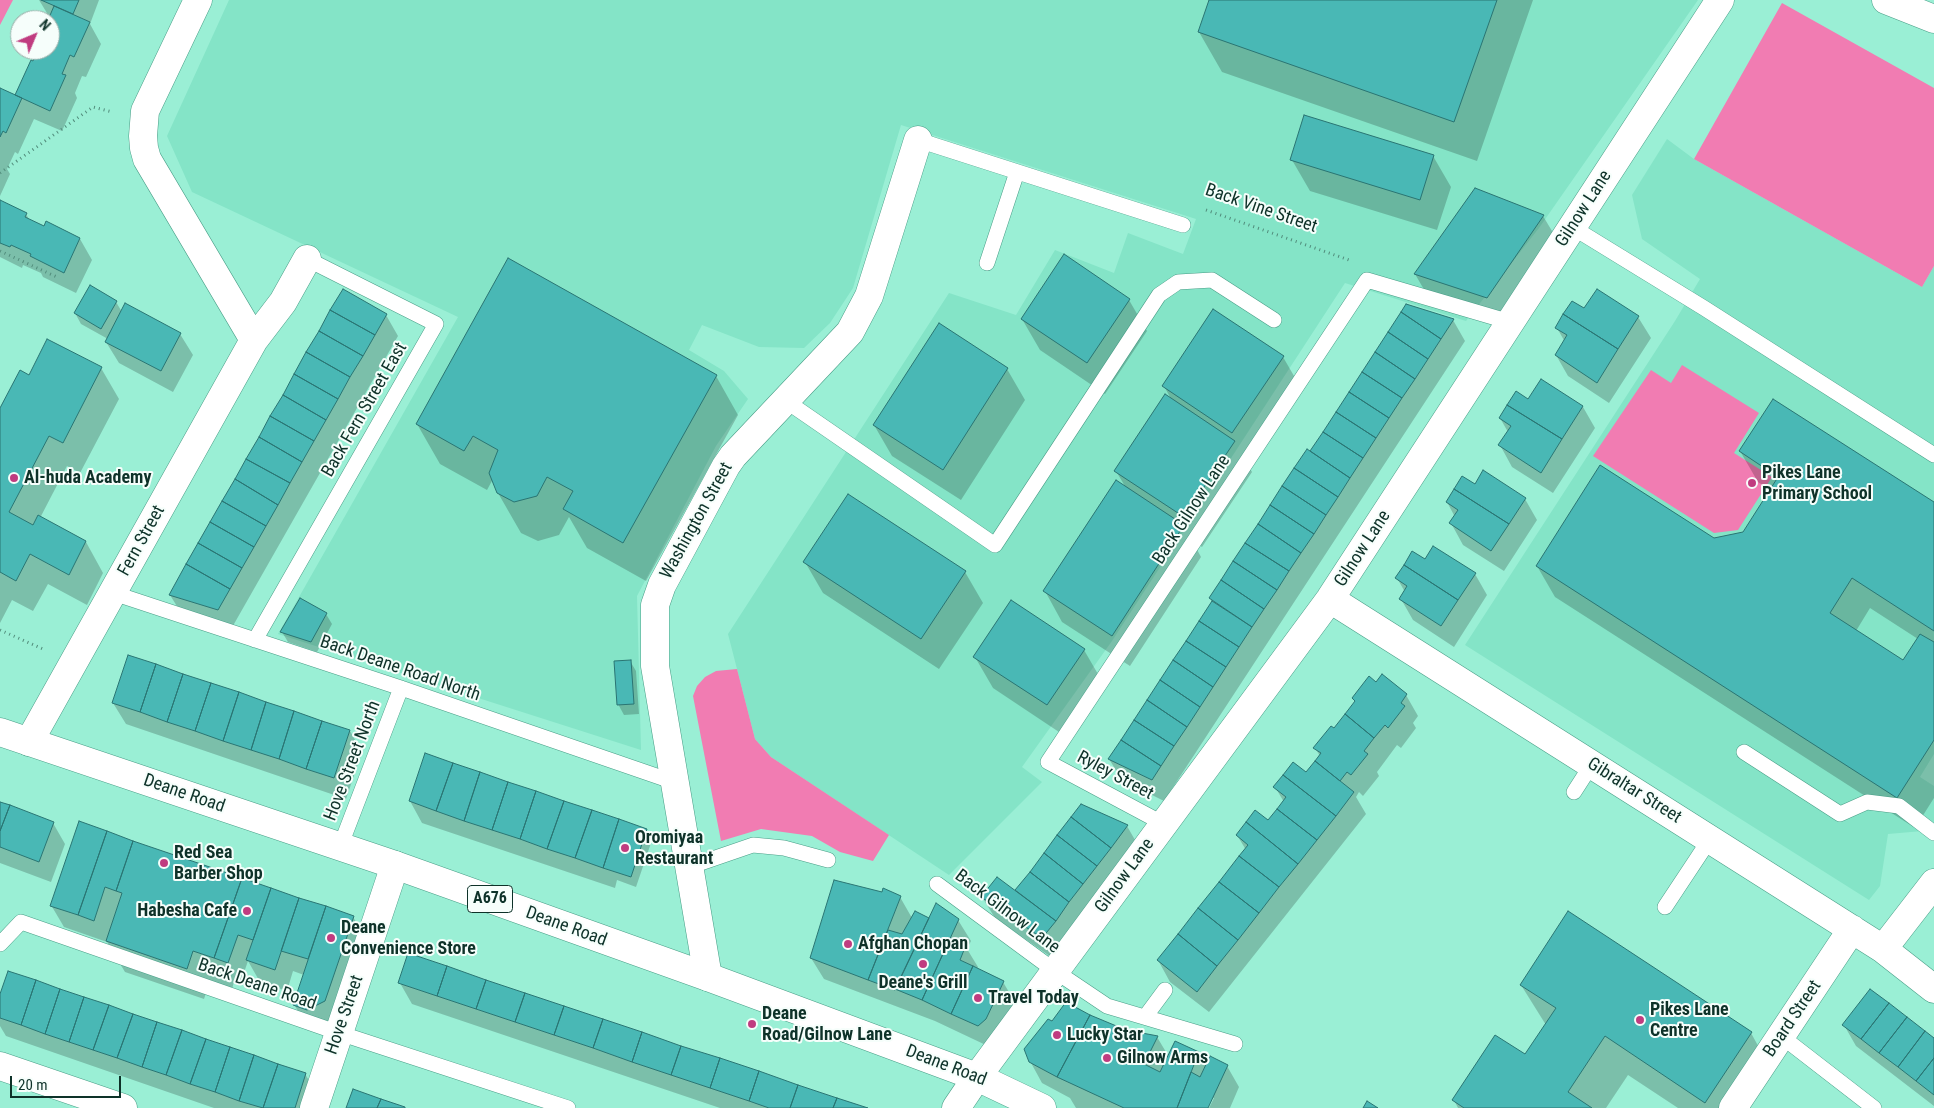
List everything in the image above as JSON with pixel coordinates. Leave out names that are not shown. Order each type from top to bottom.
[{"type":"street","points":[[198,0],[146,111],[143,136],[148,158],[254,340]]},
{"type":"street","name":"Gilnow Lane","points":[[956,1108],[1330,599],[1720,0]]},
{"type":"street","points":[[1886,0],[1934,19]]},
{"type":"street","name":"Washington Street","points":[[708,977],[655,666],[655,605],[662,585],[733,456],[850,332],[869,296],[918,140]]},
{"type":"street","name":"Fern Street","points":[[29,742],[254,340],[283,302],[307,259]]},
{"type":"street","name":"Gibraltar Street","points":[[1330,599],[1883,949],[1934,989]]},
{"type":"street","name":"Deane Road","points":[[0,732],[395,865],[708,977],[977,1077],[1042,1108]]},
{"type":"street","name":"Hove Street","points":[[314,1108],[395,865]]},
{"type":"street","points":[[1883,949],[1934,883]]},
{"type":"street","name":"Board Street","points":[[1733,1108],[1852,929]]},
{"type":"street","points":[[0,1066],[123,1108]]},
{"type":"lane","points":[[918,140],[1183,225]]},
{"type":"lane","points":[[987,262],[1017,172]]},
{"type":"lane","points":[[1572,227],[1704,308],[1934,455]]},
{"type":"lane","name":"Back Fern Street East","points":[[255,640],[436,324],[307,259]]},
{"type":"lane","points":[[786,401],[995,545],[1159,295],[1178,282],[1212,280],[1274,320]]},
{"type":"lane","points":[[1367,280],[1510,322]]},
{"type":"lane","name":"Back Gilnow Lane","points":[[1048,762],[1367,280]]},
{"type":"lane","name":"Back Deane Road North","points":[[113,593],[401,688],[674,782]]},
{"type":"lane","name":"Hove Street North","points":[[340,847],[401,688]]},
{"type":"lane","points":[[1744,752],[1840,814],[1867,802],[1899,806],[1934,833]]},
{"type":"lane","name":"Ryley Street","points":[[1048,762],[1164,824]]},
{"type":"lane","points":[[1574,792],[1592,764]]},
{"type":"lane","points":[[1665,907],[1710,839]]},
{"type":"lane","points":[[689,867],[753,845],[784,848],[828,860]]},
{"type":"lane","name":"Back Gilnow Lane","points":[[937,884],[1055,971]]},
{"type":"lane","name":"Back Deane Road","points":[[0,944],[21,922],[339,1033],[568,1108]]},
{"type":"lane","points":[[1055,971],[1107,1006],[1235,1044]]},
{"type":"lane","points":[[1145,1017],[1165,990]]},
{"type":"lane","points":[[1781,1036],[1874,1108]]},
{"type":"path","points":[[0,173],[93,107],[144,122]]},
{"type":"path","name":"Back Vine Street","points":[[1183,225],[1191,205],[1358,263],[1367,280]]},
{"type":"path","points":[[0,251],[59,278]]},
{"type":"path","points":[[0,630],[73,663]]},
{"type":"shaded area","points":[[0,0],[13,0],[0,25]]},
{"type":"shaded area","points":[[229,0],[1698,0],[1539,228],[1466,321],[1345,283],[1112,641],[1022,767],[1042,782],[949,875],[771,757],[755,739],[728,634],[949,293],[1016,315],[1055,250],[1114,273],[1128,233],[1183,254],[1196,219],[901,125],[853,288],[830,323],[804,348],[759,347],[702,325],[689,350],[724,371],[748,399],[716,446],[637,596],[641,750],[278,634],[458,317],[192,192],[167,136]]},
{"type":"shaded area","points":[[1782,3],[1934,88],[1934,266],[1922,287],[1694,159]]},
{"type":"shaded area","name":"Pikes Lane Primary School","points":[[1667,139],[1694,159],[1922,287],[1934,266],[1934,754],[1920,777],[1934,786],[1934,830],[1888,834],[1880,886],[1869,900],[1465,645],[1675,321],[1700,279],[1642,239],[1632,195]]},
{"type":"shaded area","points":[[1682,365],[1759,413],[1734,453],[1772,477],[1738,530],[1714,533],[1593,456],[1651,370],[1671,383]]},
{"type":"shaded area","points":[[737,669],[755,739],[771,757],[889,835],[873,861],[840,852],[812,836],[761,829],[721,841],[693,696],[697,686],[705,677],[716,671]]},
{"type":"building","points":[[41,0],[79,0],[73,14]]},
{"type":"building","points":[[1209,0],[1497,0],[1454,122],[1198,32]]},
{"type":"building","points":[[54,6],[90,22],[74,57],[70,55],[62,74],[66,75],[50,111],[15,95],[31,60],[60,60],[60,10],[52,10]]},
{"type":"building","points":[[0,88],[22,98],[6,133],[3,131],[0,137]]},
{"type":"building","points":[[1304,115],[1434,155],[1420,200],[1290,160]]},
{"type":"building","points":[[1475,188],[1544,215],[1487,298],[1414,274]]},
{"type":"building","points":[[0,200],[27,213],[25,217],[44,226],[46,221],[80,238],[64,273],[30,256],[31,254],[11,245],[10,247],[0,243]]},
{"type":"building","points":[[1064,254],[1130,299],[1087,363],[1021,319]]},
{"type":"building","points":[[508,258],[717,375],[623,543],[563,509],[573,491],[547,477],[537,496],[514,502],[497,493],[489,473],[498,450],[473,436],[464,451],[416,424]]},
{"type":"building","points":[[90,285],[117,301],[101,329],[74,313]]},
{"type":"building","points":[[343,289],[387,314],[375,335],[330,310]]},
{"type":"building","points":[[1597,289],[1639,316],[1618,349],[1563,314],[1572,301],[1584,308]]},
{"type":"building","points":[[125,303],[181,333],[161,371],[105,342]]},
{"type":"building","points":[[1406,304],[1454,319],[1441,339],[1401,312]]},
{"type":"building","points":[[1213,309],[1284,356],[1232,433],[1162,386]]},
{"type":"building","points":[[330,310],[375,335],[363,356],[319,331]]},
{"type":"building","points":[[1401,312],[1441,339],[1428,359],[1388,332]]},
{"type":"building","points":[[1563,314],[1618,349],[1597,383],[1555,355],[1567,335],[1555,328]]},
{"type":"building","points":[[939,323],[1008,368],[943,470],[873,425]]},
{"type":"building","points":[[319,331],[363,356],[350,377],[306,352]]},
{"type":"building","points":[[1388,332],[1428,359],[1415,379],[1375,352]]},
{"type":"building","name":"Al-huda Academy","points":[[47,339],[102,367],[63,443],[49,436],[9,512],[33,525],[38,515],[86,541],[69,575],[30,554],[16,581],[0,572],[0,408],[20,370],[29,375]]},
{"type":"building","points":[[306,352],[350,377],[338,399],[294,374]]},
{"type":"building","points":[[1375,352],[1415,379],[1402,398],[1362,372]]},
{"type":"building","points":[[1362,372],[1402,398],[1389,418],[1349,392]]},
{"type":"building","points":[[294,374],[338,399],[326,420],[283,395]]},
{"type":"building","points":[[1541,379],[1583,406],[1562,439],[1507,405],[1516,391],[1528,399]]},
{"type":"building","points":[[1349,392],[1389,418],[1376,438],[1336,412]]},
{"type":"building","points":[[1165,394],[1235,441],[1184,517],[1114,471]]},
{"type":"building","points":[[283,395],[326,420],[314,441],[270,416]]},
{"type":"building","points":[[1773,399],[1934,502],[1934,631],[1852,578],[1830,613],[1903,660],[1920,634],[1934,642],[1934,740],[1897,798],[1536,566],[1600,465],[1714,538],[1743,532],[1778,477],[1739,451]]},
{"type":"building","points":[[1507,405],[1562,439],[1541,473],[1498,445],[1511,426],[1499,418]]},
{"type":"building","points":[[1336,412],[1376,438],[1363,458],[1323,432]]},
{"type":"building","points":[[270,416],[314,441],[302,462],[259,437]]},
{"type":"building","points":[[1323,432],[1363,458],[1350,478],[1310,451]]},
{"type":"building","points":[[259,437],[302,462],[290,483],[246,459]]},
{"type":"building","points":[[1307,449],[1350,478],[1338,497],[1294,468]]},
{"type":"building","points":[[246,459],[290,483],[278,505],[235,479]]},
{"type":"building","points":[[1294,468],[1338,497],[1326,515],[1282,486]]},
{"type":"building","points":[[1483,470],[1526,498],[1509,524],[1454,489],[1462,476],[1475,484]]},
{"type":"building","points":[[235,479],[278,505],[266,526],[222,501]]},
{"type":"building","points":[[1116,480],[1184,525],[1112,636],[1043,591]]},
{"type":"building","points":[[1282,486],[1326,515],[1314,534],[1270,505]]},
{"type":"building","points":[[1454,489],[1509,524],[1491,551],[1449,523],[1458,510],[1446,502]]},
{"type":"building","points":[[848,494],[966,571],[921,639],[803,562]]},
{"type":"building","points":[[222,501],[266,526],[254,547],[210,522]]},
{"type":"building","points":[[1270,505],[1314,534],[1301,553],[1258,524]]},
{"type":"building","points":[[210,522],[254,547],[242,568],[198,543]]},
{"type":"building","points":[[1258,524],[1301,553],[1289,571],[1245,543]]},
{"type":"building","points":[[198,543],[242,568],[230,589],[186,564]]},
{"type":"building","points":[[1245,543],[1289,571],[1277,590],[1233,561]]},
{"type":"building","points":[[1433,546],[1476,573],[1458,600],[1404,565],[1412,551],[1425,559]]},
{"type":"building","points":[[1233,561],[1277,590],[1264,609],[1221,580]]},
{"type":"building","points":[[186,564],[230,589],[218,610],[169,595]]},
{"type":"building","points":[[1404,565],[1458,600],[1441,626],[1399,599],[1407,586],[1395,578]]},
{"type":"building","points":[[1221,580],[1264,609],[1252,627],[1209,598]]},
{"type":"building","points":[[300,598],[327,613],[311,642],[280,632]]},
{"type":"building","points":[[1011,600],[1085,649],[1047,705],[973,657]]},
{"type":"building","points":[[1212,601],[1252,627],[1239,647],[1199,621]]},
{"type":"building","points":[[1199,621],[1239,647],[1226,667],[1186,641]]},
{"type":"building","points":[[1186,641],[1226,667],[1213,687],[1173,660]]},
{"type":"building","points":[[128,655],[156,664],[140,712],[112,703]]},
{"type":"building","points":[[631,660],[634,704],[617,705],[614,661]]},
{"type":"building","points":[[1173,660],[1213,687],[1200,707],[1160,680]]},
{"type":"building","points":[[156,664],[183,674],[167,722],[140,712]]},
{"type":"building","points":[[183,674],[211,683],[195,731],[167,722]]},
{"type":"building","points":[[1382,674],[1407,694],[1401,703],[1405,706],[1388,728],[1385,725],[1374,738],[1345,714],[1355,701],[1352,698],[1369,676],[1376,682]]},
{"type":"building","points":[[1160,680],[1200,707],[1187,727],[1147,700]]},
{"type":"building","points":[[211,683],[239,692],[223,741],[195,731]]},
{"type":"building","points":[[239,692],[266,702],[251,750],[223,741]]},
{"type":"building","points":[[1147,700],[1187,727],[1174,746],[1134,720]]},
{"type":"building","points":[[266,702],[294,711],[279,759],[251,750]]},
{"type":"building","points":[[294,711],[322,721],[306,769],[279,759]]},
{"type":"building","points":[[1345,714],[1374,738],[1364,751],[1368,754],[1351,775],[1347,772],[1340,781],[1315,761],[1321,753],[1313,748],[1331,726],[1334,728]]},
{"type":"building","points":[[1134,720],[1174,746],[1161,766],[1121,740]]},
{"type":"building","points":[[322,721],[350,730],[334,778],[306,769]]},
{"type":"building","points":[[1121,740],[1161,766],[1152,780],[1108,759]]},
{"type":"building","points":[[425,753],[453,763],[436,811],[409,801]]},
{"type":"building","points":[[1315,761],[1354,792],[1336,816],[1283,775],[1293,762],[1306,772]]},
{"type":"building","points":[[453,763],[480,772],[464,821],[436,811]]},
{"type":"building","points":[[480,772],[508,782],[492,830],[464,821]]},
{"type":"building","points":[[1283,775],[1336,816],[1317,840],[1277,809],[1286,797],[1273,787]]},
{"type":"building","points":[[508,782],[536,791],[520,839],[492,830]]},
{"type":"building","points":[[536,791],[564,801],[547,849],[520,839]]},
{"type":"building","points":[[564,801],[592,810],[575,858],[547,849]]},
{"type":"building","points":[[0,802],[10,805],[0,831]]},
{"type":"building","points":[[1081,804],[1128,825],[1111,848],[1071,817]]},
{"type":"building","points":[[10,805],[54,822],[39,862],[0,847],[0,831]]},
{"type":"building","points":[[1277,809],[1317,840],[1298,864],[1246,822],[1255,810],[1268,820]]},
{"type":"building","points":[[592,810],[619,819],[603,868],[575,858]]},
{"type":"building","points":[[1071,817],[1111,848],[1097,866],[1057,835]]},
{"type":"building","name":"Oromiyaa Restaurant","points":[[619,819],[647,829],[631,877],[603,868]]},
{"type":"building","points":[[79,821],[107,831],[78,915],[50,906]]},
{"type":"building","points":[[1246,822],[1298,864],[1279,887],[1239,856],[1248,845],[1236,835]]},
{"type":"building","points":[[107,831],[133,841],[116,891],[105,887],[94,921],[78,915]]},
{"type":"building","points":[[1057,835],[1097,866],[1083,884],[1044,853]]},
{"type":"building","points":[[133,841],[242,878],[214,958],[193,951],[187,969],[106,941],[122,893],[116,891]]},
{"type":"building","points":[[1044,853],[1083,884],[1069,902],[1030,872]]},
{"type":"building","points":[[1239,856],[1279,887],[1259,913],[1219,882]]},
{"type":"building","points":[[1030,872],[1069,902],[1056,921],[1015,890]]},
{"type":"building","points":[[997,877],[1056,921],[1042,938],[981,897]]},
{"type":"building","name":"Habesha Cafe","points":[[242,878],[271,888],[253,940],[238,935],[228,963],[214,958]]},
{"type":"building","name":"Afghan Chopan","points":[[834,880],[882,892],[883,888],[901,896],[868,980],[810,958]]},
{"type":"building","points":[[1219,882],[1259,913],[1238,940],[1198,908]]},
{"type":"building","points":[[271,888],[299,898],[275,970],[246,960]]},
{"type":"building","points":[[299,898],[326,906],[308,959],[281,951]]},
{"type":"building","name":"Deane's Grill","points":[[936,903],[959,919],[922,1000],[895,989]]},
{"type":"building","name":"Deane Convenience Store","points":[[326,906],[354,916],[325,1001],[307,1010],[293,1005]]},
{"type":"building","points":[[1198,908],[1238,940],[1217,966],[1178,934]]},
{"type":"building","points":[[915,911],[929,918],[895,990],[868,980],[888,930],[902,934]]},
{"type":"building","name":"Pikes Lane Centre","points":[[1568,911],[1752,1032],[1705,1103],[1605,1036],[1568,1092],[1592,1108],[1464,1108],[1452,1100],[1495,1035],[1525,1054],[1556,1008],[1520,985]]},
{"type":"building","points":[[1178,934],[1217,966],[1197,992],[1157,960]]},
{"type":"building","points":[[950,938],[966,945],[960,960],[973,966],[951,1014],[922,1000]]},
{"type":"building","points":[[408,953],[447,966],[437,996],[398,983]]},
{"type":"building","points":[[447,966],[486,980],[476,1009],[437,996]]},
{"type":"building","name":"Travel Today","points":[[973,966],[1004,981],[986,1019],[978,1026],[951,1014]]},
{"type":"building","points":[[8,971],[36,980],[21,1025],[0,1018],[0,994]]},
{"type":"building","points":[[36,980],[60,989],[45,1034],[21,1025]]},
{"type":"building","points":[[486,980],[525,993],[515,1022],[476,1009]]},
{"type":"building","points":[[60,989],[84,997],[69,1042],[45,1034]]},
{"type":"building","points":[[1870,989],[1889,1003],[1861,1039],[1842,1025]]},
{"type":"building","points":[[525,993],[564,1006],[554,1035],[515,1022]]},
{"type":"building","points":[[84,997],[109,1005],[93,1050],[69,1042]]},
{"type":"building","name":"Lucky Star","points":[[1066,1002],[1090,1015],[1057,1077],[1029,1062],[1024,1049],[1048,1019],[1052,1021]]},
{"type":"building","points":[[1889,1003],[1907,1017],[1879,1053],[1861,1039]]},
{"type":"building","points":[[109,1005],[133,1014],[117,1058],[93,1050]]},
{"type":"building","points":[[564,1006],[603,1019],[593,1048],[554,1035]]},
{"type":"building","points":[[133,1014],[157,1022],[142,1067],[117,1058]]},
{"type":"building","name":"Gilnow Arms","points":[[1090,1015],[1126,1030],[1158,1036],[1144,1064],[1160,1072],[1175,1041],[1199,1052],[1177,1108],[1124,1108],[1057,1077]]},
{"type":"building","points":[[1907,1017],[1925,1031],[1898,1067],[1879,1053]]},
{"type":"building","points":[[603,1019],[642,1032],[632,1062],[593,1048]]},
{"type":"building","points":[[157,1022],[182,1030],[166,1075],[142,1067]]},
{"type":"building","points":[[182,1030],[206,1039],[190,1084],[166,1075]]},
{"type":"building","points":[[1925,1031],[1934,1038],[1934,1058],[1916,1081],[1898,1067]]},
{"type":"building","points":[[642,1032],[681,1046],[671,1075],[632,1062]]},
{"type":"building","points":[[206,1039],[230,1047],[215,1092],[190,1084]]},
{"type":"building","points":[[681,1046],[720,1058],[710,1088],[671,1075]]},
{"type":"building","points":[[230,1047],[254,1055],[239,1101],[215,1092]]},
{"type":"building","points":[[254,1055],[278,1064],[263,1108],[239,1101]]},
{"type":"building","points":[[1210,1056],[1228,1065],[1208,1108],[1177,1108],[1191,1072],[1200,1077]]},
{"type":"building","points":[[720,1058],[759,1071],[749,1101],[710,1088]]},
{"type":"building","points":[[1934,1058],[1934,1095],[1916,1081]]},
{"type":"building","points":[[278,1064],[306,1073],[295,1108],[263,1108]]},
{"type":"building","points":[[759,1071],[798,1085],[790,1108],[769,1108],[749,1101]]},
{"type":"building","points":[[798,1085],[837,1098],[833,1108],[790,1108]]},
{"type":"building","points":[[353,1089],[381,1099],[377,1108],[346,1108]]},
{"type":"building","points":[[837,1098],[868,1108],[833,1108]]},
{"type":"building","points":[[381,1099],[405,1107],[405,1108],[377,1108]]},
{"type":"building","points":[[1367,1101],[1378,1108],[1363,1108]]},
{"type":"place","name":"Al-huda Academy","points":[[14,478]]},
{"type":"place","name":"Pikes Lane Primary School","points":[[1752,483]]},
{"type":"place","name":"Oromiyaa Restaurant","points":[[625,848]]},
{"type":"place","name":"Red Sea Barber Shop","points":[[164,863]]},
{"type":"place","name":"Habesha Cafe","points":[[247,911]]},
{"type":"place","name":"Deane Convenience Store","points":[[331,938]]},
{"type":"place","name":"Afghan Chopan","points":[[848,944]]},
{"type":"place","name":"Deane's Grill","points":[[923,964]]},
{"type":"place","name":"Travel Today","points":[[978,998]]},
{"type":"place","name":"Pikes Lane Centre","points":[[1640,1020]]},
{"type":"place","name":"Deane Road/Gilnow Lane","points":[[752,1024]]},
{"type":"place","name":"Lucky Star","points":[[1057,1035]]},
{"type":"place","name":"Gilnow Arms","points":[[1107,1058]]}]
